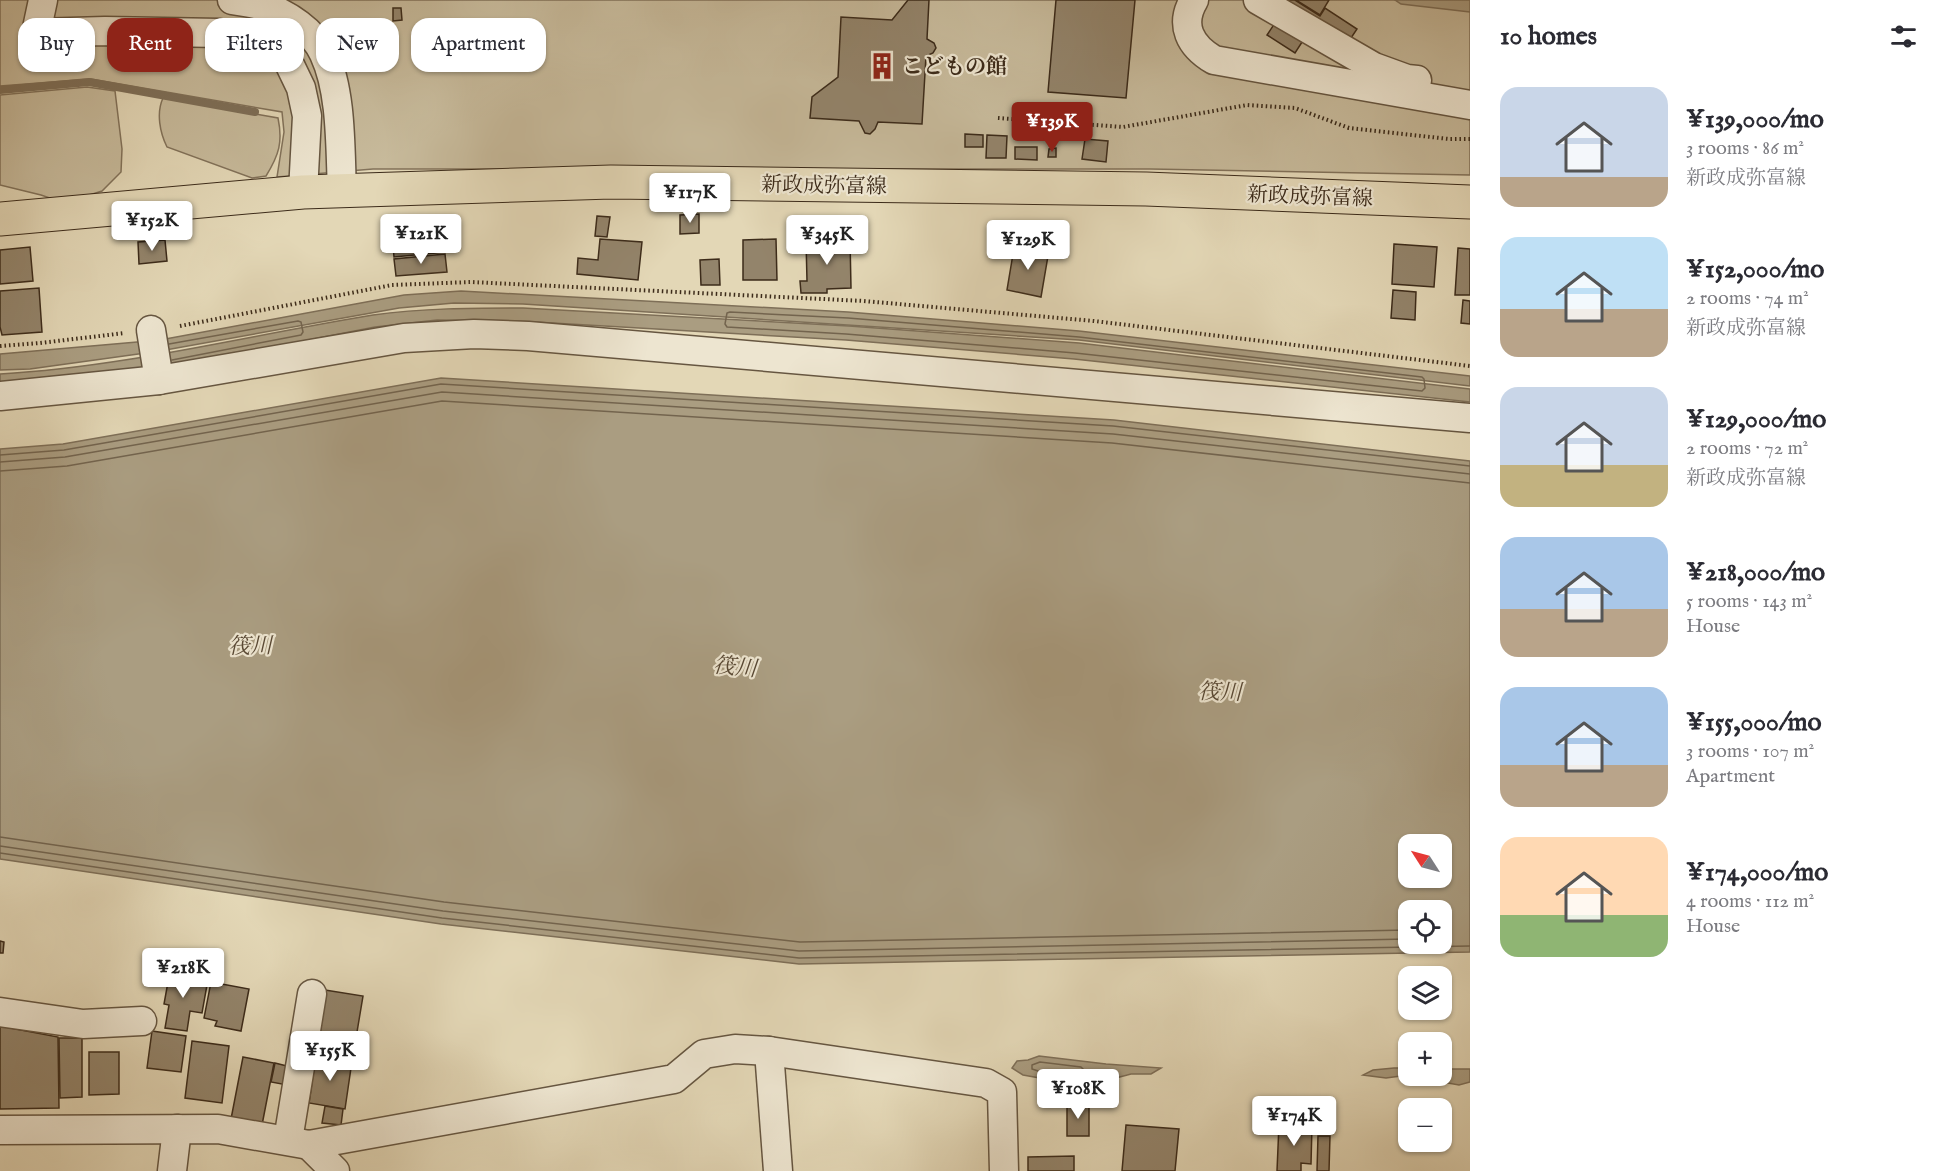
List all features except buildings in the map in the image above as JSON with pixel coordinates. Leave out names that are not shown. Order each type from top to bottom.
[{"type":"main road","name":"新政成弥富線","points":[[0,219],[303,192],[610,182],[1146,189],[1470,202]]},
{"type":"street","points":[[43,0],[36,33],[105,30],[220,33],[260,42],[288,61],[301,88],[307,116],[303,192]]},
{"type":"street","points":[[232,0],[263,6],[286,16],[308,32],[324,54],[338,100],[342,191]]},
{"type":"street","points":[[1194,0],[1186,19],[1190,36],[1200,52],[1214,60],[1470,105]]},
{"type":"street","points":[[1258,0],[1374,67],[1407,79],[1470,88]]},
{"type":"street","points":[[151,333],[158,376]]},
{"type":"street","points":[[0,396],[158,376],[404,338],[474,334],[528,336],[1470,418]]},
{"type":"street","points":[[298,1142],[312,994]]},
{"type":"street","points":[[0,1012],[83,1024],[142,1021]]},
{"type":"street","points":[[0,1130],[218,1129],[298,1142],[674,1079],[704,1054],[735,1049],[769,1051],[986,1083],[1002,1092],[1004,1171]]},
{"type":"street","points":[[769,1051],[778,1171]]},
{"type":"street","points":[[172,1171],[177,1129]]},
{"type":"street","points":[[298,1142],[335,1171]]},
{"type":"path","points":[[998,118],[1124,127],[1247,105],[1295,108],[1349,128],[1470,140]]},
{"type":"path","points":[[0,346],[151,333],[327,296],[392,285],[471,282],[864,301],[1094,321],[1470,366]]},
{"type":"shaded area","points":[[0,0],[1470,0],[1470,175],[1150,169],[373,169],[277,177],[284,132],[282,112],[91,79],[0,86]]},
{"type":"shaded area","points":[[87,87],[115,91],[122,149],[121,172],[102,191],[64,203],[0,185],[0,95]]},
{"type":"shaded area","points":[[163,98],[278,118],[279,148],[266,176],[252,178],[167,147],[160,123]]},
{"type":"water","points":[[1395,0],[1470,0],[1470,12],[1401,4]]},
{"type":"water","points":[[461,291],[848,312],[1079,331],[1470,376],[1470,386],[1079,340],[523,304],[454,303],[399,308],[160,351],[30,369],[0,370],[0,354],[160,340],[404,295]]},
{"type":"water","points":[[467,308],[523,308],[849,326],[1079,343],[1470,389],[1470,402],[1074,359],[846,340],[518,321],[437,320],[375,327],[159,369],[0,387],[0,374],[141,358],[373,315]]},
{"type":"water","name":"筏川","points":[[441,378],[1114,420],[1470,461],[1470,952],[1452,952],[1452,900],[1398,900],[1398,953],[799,964],[441,924],[0,859],[0,449],[63,444]]},
{"type":"water","points":[[1039,1056],[1161,1068],[1151,1074],[1131,1074],[1101,1082],[1082,1079],[1062,1082],[1023,1075],[1012,1068],[1017,1061]]},
{"type":"water","points":[[1398,1068],[1398,1076],[1386,1078],[1363,1075],[1373,1070]]},
{"type":"water","points":[[1452,1069],[1470,1069],[1470,1082],[1459,1085],[1452,1084]]},
{"type":"waterway","points":[[0,90],[89,82],[255,112]]},
{"type":"place","name":"こどもの館","points":[[882,66]]}]
